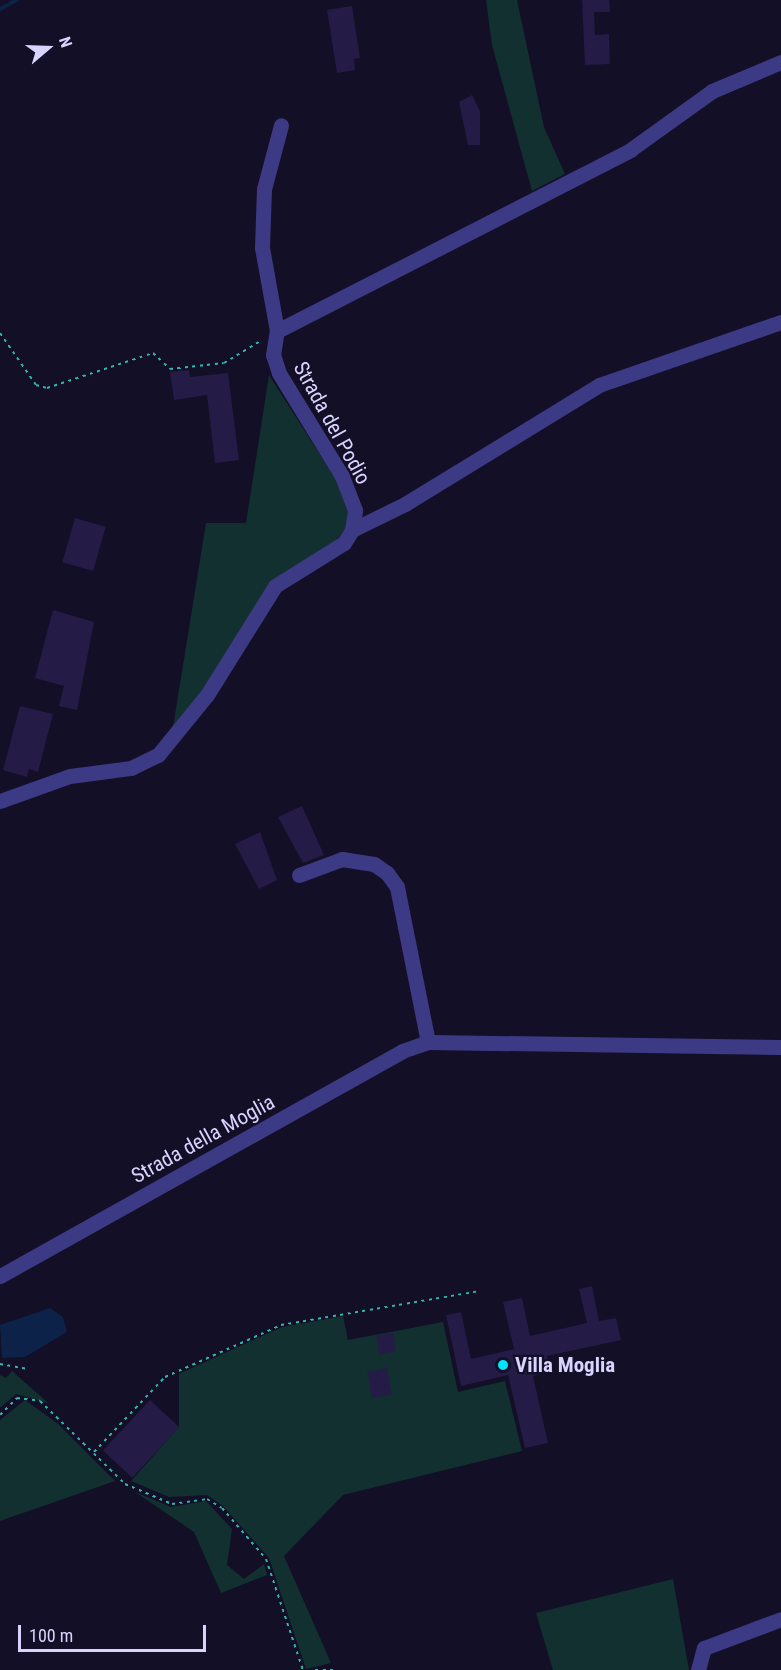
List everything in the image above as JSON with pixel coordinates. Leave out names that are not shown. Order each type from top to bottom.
[{"type":"street","points":[[277,331],[630,150],[712,91],[781,62]]},
{"type":"street","name":"Strada del Podio","points":[[280,125],[264,189],[262,249],[277,331],[273,355],[279,373],[342,476],[355,510],[352,530]]},
{"type":"street","points":[[0,801],[70,776],[131,768],[158,755],[207,695],[275,586],[344,543],[352,530],[405,504],[599,385],[781,322]]},
{"type":"street","points":[[299,875],[342,860],[374,864],[387,873],[397,887],[428,1042]]},
{"type":"street","name":"Strada della Moglia","points":[[0,1276],[402,1051],[428,1042],[781,1047]]},
{"type":"street","points":[[698,1670],[704,1648],[781,1619]]},
{"type":"path","points":[[0,333],[36,385],[47,388],[153,353],[170,369],[224,363],[277,331]]},
{"type":"path","points":[[94,1452],[165,1377],[281,1324],[479,1291]]},
{"type":"path","points":[[0,1364],[27,1368]]},
{"type":"path","points":[[0,1415],[17,1398],[40,1401],[125,1484],[172,1504],[207,1499],[222,1508],[266,1559],[303,1670]]},
{"type":"path","points":[[315,1670],[334,1670]]},
{"type":"green space","points":[[486,0],[517,0],[544,127],[565,174],[532,191],[492,45]]},
{"type":"green space","points":[[269,375],[347,497],[351,522],[333,544],[272,583],[205,694],[173,727],[206,523],[246,523]]},
{"type":"green space","points":[[343,1316],[348,1340],[443,1322],[458,1392],[505,1381],[522,1451],[343,1495],[284,1556],[331,1663],[306,1669],[269,1558],[223,1506],[207,1495],[169,1497],[131,1481],[179,1427],[179,1374],[282,1327]]},
{"type":"green space","points":[[12,1371],[48,1403],[16,1394],[0,1408],[0,1375],[6,1378]]},
{"type":"green space","points":[[25,1400],[58,1424],[115,1481],[0,1521],[0,1420]]},
{"type":"green space","points":[[135,1492],[171,1507],[206,1501],[232,1529],[227,1565],[244,1579],[264,1564],[267,1575],[221,1593],[194,1532]]},
{"type":"green space","points":[[673,1579],[689,1670],[553,1670],[536,1613]]},
{"type":"water","points":[[50,1308],[63,1317],[67,1332],[25,1357],[2,1358],[0,1325]]},
{"type":"building","points":[[582,0],[609,0],[610,12],[594,12],[595,35],[609,34],[610,64],[585,65]]},
{"type":"building","points":[[352,6],[360,58],[354,59],[355,70],[337,73],[327,10]]},
{"type":"building","points":[[472,95],[480,111],[480,145],[468,145],[459,102]]},
{"type":"building","points":[[189,370],[190,377],[228,373],[239,460],[215,463],[207,395],[174,400],[170,372]]},
{"type":"building","points":[[75,518],[106,527],[93,571],[62,562]]},
{"type":"building","points":[[53,610],[94,622],[77,710],[59,706],[64,686],[35,678]]},
{"type":"building","points":[[20,706],[53,714],[38,772],[29,769],[27,777],[3,770]]},
{"type":"building","points":[[302,806],[324,855],[303,863],[278,817]]},
{"type":"building","points":[[260,832],[277,880],[259,889],[235,844]]},
{"type":"building","name":"Villa Moglia","points":[[592,1286],[599,1321],[616,1318],[621,1340],[547,1356],[550,1372],[533,1376],[548,1443],[525,1448],[508,1375],[461,1386],[446,1315],[461,1312],[471,1359],[514,1349],[503,1302],[522,1298],[530,1336],[587,1323],[579,1289]]},
{"type":"building","points":[[393,1333],[396,1352],[379,1354],[376,1336]]},
{"type":"building","points":[[387,1368],[392,1395],[372,1398],[367,1371]]},
{"type":"building","points":[[150,1400],[179,1427],[132,1478],[103,1450]]},
{"type":"waterway","points":[[0,9],[17,0]]},
{"type":"place","name":"Villa Moglia","points":[[503,1365]]}]
